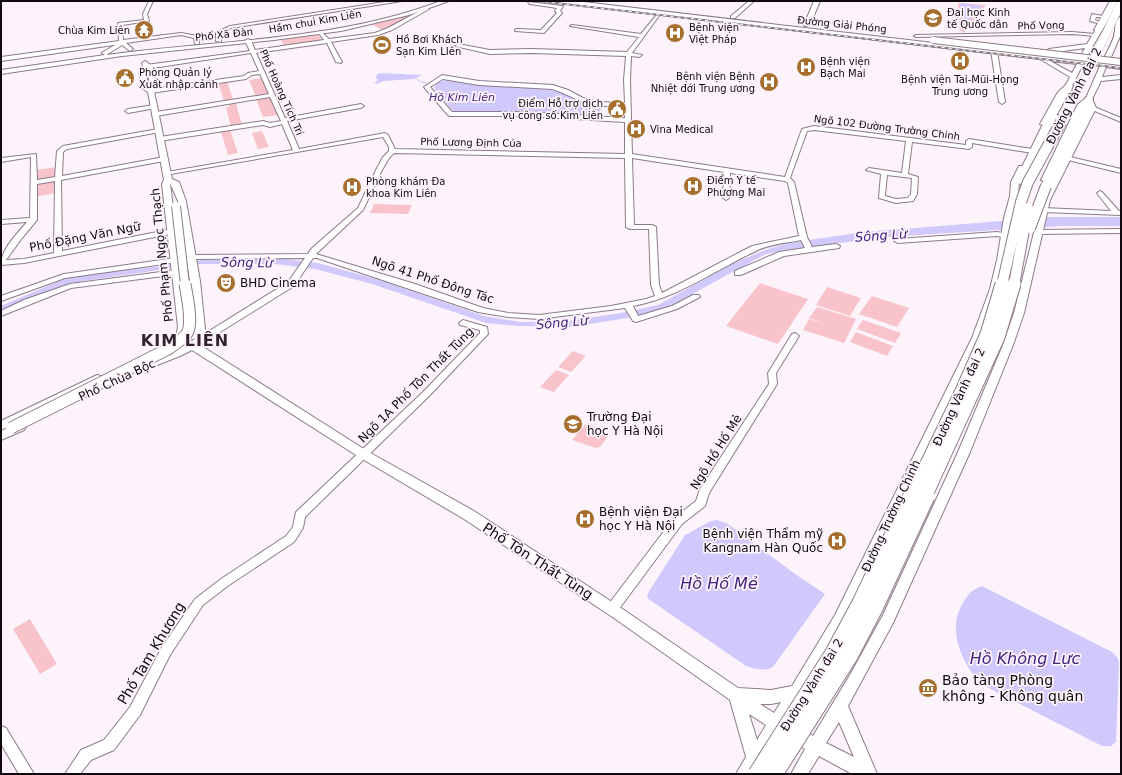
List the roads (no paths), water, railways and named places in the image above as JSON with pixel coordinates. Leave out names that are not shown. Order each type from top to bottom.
[{"type":"highway","points":[[1097,33],[1113,1]]},
{"type":"highway","name":"Đường Vành đai 2","points":[[757,774],[834,652],[888,549],[962,392],[987,334],[1000,293],[1011,241],[1028,182],[1080,87],[1121,3]]},
{"type":"highway","name":"Đường Vành đai 2","points":[[774,774],[848,656],[875,606],[902,549],[998,337],[1012,294],[1011,241],[1029,204],[1036,184],[1076,110],[1121,17]]},
{"type":"highway","points":[[1119,33],[1121,24]]},
{"type":"highway","points":[[1011,241],[1010,226],[1017,203],[1020,181],[1045,128],[1069,86]]},
{"type":"highway","points":[[1011,241],[1046,186],[1089,99]]},
{"type":"main road","name":"Hầm chui Kim Liên","points":[[260,38],[366,20],[404,10],[430,1]]},
{"type":"main road","name":"Hầm chui Kim Liên","points":[[260,38],[370,21],[409,12],[439,1]]},
{"type":"main road","name":"Phố Xã Đàn","points":[[1,72],[105,53],[132,51],[145,58],[197,43],[320,32],[383,20],[427,8],[446,1]]},
{"type":"main road","name":"Đường Giải Phóng","points":[[600,1],[1039,57],[1057,56]]},
{"type":"main road","points":[[808,23],[817,1]]},
{"type":"main road","points":[[1097,33],[1096,19],[1109,1]]},
{"type":"main road","points":[[1097,33],[1116,1]]},
{"type":"main road","name":"Phố Xã Đàn","points":[[145,58],[163,50],[248,41],[364,18],[416,4]]},
{"type":"main road","name":"Đường Giải Phóng","points":[[561,4],[732,19],[808,23],[874,35],[947,38],[1049,52],[1057,56],[1082,62],[1104,64],[1121,63]]},
{"type":"main road","points":[[659,13],[668,11],[702,13]]},
{"type":"main road","points":[[1046,200],[1043,185],[1051,165],[1082,104],[1089,99],[1119,33],[1117,28],[1121,17]]},
{"type":"main road","name":"Đường Trường Chinh","points":[[744,774],[797,692],[854,593],[977,338],[1011,241],[1008,218],[1014,196],[1015,182],[1057,99],[1061,92],[1069,86],[1097,33]]},
{"type":"main road","points":[[874,35],[1121,63]]},
{"type":"main road","points":[[105,53],[122,42]]},
{"type":"main road","points":[[1114,42],[1121,45]]},
{"type":"main road","points":[[1049,52],[1090,46]]},
{"type":"main road","points":[[132,51],[145,58]]},
{"type":"main road","name":"Phố Xã Đàn","points":[[1,68],[115,56],[132,51]]},
{"type":"main road","points":[[115,56],[145,58]]},
{"type":"main road","points":[[1039,57],[1074,77]]},
{"type":"main road","name":"Phố Phạm Ngọc Thạch","points":[[145,58],[142,73],[145,88],[151,92],[168,177],[166,184],[183,327],[182,339]]},
{"type":"main road","points":[[1082,62],[1104,64]]},
{"type":"main road","points":[[1097,80],[1121,76]]},
{"type":"main road","name":"Đường Trường Chinh","points":[[1014,196],[1023,183],[1069,91],[1069,86]]},
{"type":"main road","points":[[798,774],[840,706],[888,619],[964,452],[1008,345],[1023,300],[1042,212],[1046,200],[1092,108],[1089,99]]},
{"type":"main road","points":[[1033,161],[1051,165]]},
{"type":"main road","name":"Phố Phạm Ngọc Thạch","points":[[168,177],[175,182],[182,202],[198,306],[198,340]]},
{"type":"main road","points":[[3,431],[168,349],[179,342],[187,333],[190,326],[189,305],[176,206],[178,191]]},
{"type":"main road","points":[[167,194],[176,206]]},
{"type":"main road","points":[[995,289],[1023,300]]},
{"type":"main road","points":[[181,310],[198,306]]},
{"type":"main road","points":[[182,339],[198,340]]},
{"type":"main road","name":"Phố Chùa Bộc","points":[[150,359],[182,339]]},
{"type":"main road","name":"Phố Chùa Bộc","points":[[3,431],[150,359],[198,340]]},
{"type":"main road","name":"Phố Tôn Thất Tùng","points":[[198,340],[204,352],[254,385],[363,454],[469,515],[612,609],[777,722],[815,746],[869,774]]},
{"type":"main road","points":[[928,438],[964,452]]},
{"type":"main road","points":[[754,758],[736,695],[771,697],[797,692]]},
{"type":"main road","points":[[840,706],[869,774]]},
{"type":"street","points":[[132,51],[122,42],[120,24],[147,21],[145,14],[151,1]]},
{"type":"street","points":[[219,41],[218,34],[230,27],[400,1]]},
{"type":"street","name":"Đường Giải Phóng","points":[[532,1],[530,3],[561,4]]},
{"type":"street","points":[[732,19],[752,1]]},
{"type":"street","points":[[517,30],[545,31],[550,23],[560,13],[557,11],[561,4]]},
{"type":"street","points":[[145,58],[253,52],[383,32],[427,8]]},
{"type":"street","points":[[659,13],[641,36],[638,42],[639,45],[630,55],[627,74],[630,227],[652,227],[655,286],[660,297]]},
{"type":"street","points":[[572,26],[641,36]]},
{"type":"street","points":[[320,32],[328,41],[339,62]]},
{"type":"street","name":"Phố Vọng","points":[[947,38],[1097,33]]},
{"type":"street","points":[[1,59],[181,34],[196,36],[197,43]]},
{"type":"street","name":"Phố Hoàng Tích Trí","points":[[248,41],[297,151]]},
{"type":"street","points":[[458,46],[490,52],[532,51],[639,55]]},
{"type":"street","points":[[994,51],[1002,102]]},
{"type":"street","points":[[151,92],[246,77],[250,74],[262,72]]},
{"type":"street","points":[[628,105],[599,104],[581,99],[566,91],[553,87],[479,83],[442,77],[427,88],[450,114],[524,114],[628,120]]},
{"type":"street","points":[[128,111],[155,110],[273,95]]},
{"type":"street","points":[[160,139],[263,123],[270,125],[361,106]]},
{"type":"street","points":[[1092,108],[1121,120]]},
{"type":"street","name":"Ngõ 102 Đường Trường Chinh","points":[[787,179],[805,129],[814,128],[969,147],[969,141],[1032,150]]},
{"type":"street","points":[[58,254],[58,179],[60,151],[65,147],[158,130]]},
{"type":"street","points":[[168,177],[385,135],[392,147],[392,151],[386,157],[379,170],[361,209],[310,258],[288,288],[215,332],[198,340]]},
{"type":"street","points":[[905,175],[909,140]]},
{"type":"street","name":"Phố Lương Định Của","points":[[392,151],[629,156],[787,179]]},
{"type":"street","points":[[1,160],[34,155],[33,220],[19,236],[1,262]]},
{"type":"street","points":[[1066,158],[1121,172]]},
{"type":"street","points":[[33,183],[164,159]]},
{"type":"street","points":[[726,198],[727,170]]},
{"type":"street","points":[[869,170],[884,172],[905,175],[915,177],[914,194],[911,200],[902,201],[881,197],[884,172]]},
{"type":"street","points":[[787,179],[791,182],[796,198],[806,243]]},
{"type":"street","points":[[1100,193],[1119,212]]},
{"type":"street","points":[[1042,212],[1119,212]]},
{"type":"street","points":[[1,222],[33,220]]},
{"type":"street","points":[[1039,230],[1121,231]]},
{"type":"street","name":"Phố Đặng Văn Ngữ","points":[[1,262],[24,261],[172,231]]},
{"type":"street","points":[[1069,231],[1071,234],[1121,236]]},
{"type":"street","points":[[898,241],[997,234],[1011,241]]},
{"type":"street","points":[[738,273],[806,243],[836,246]]},
{"type":"street","name":"Ngõ 41 Phố Đông Tác","points":[[192,262],[328,258],[481,310],[508,315],[545,317],[629,307],[660,297],[760,246],[806,243]]},
{"type":"street","points":[[1,299],[64,276],[176,260]]},
{"type":"street","points":[[1,314],[27,302],[70,286],[176,272]]},
{"type":"street","points":[[629,307],[635,318],[658,314],[680,306],[696,297]]},
{"type":"street","name":"Ngõ 1A Phố Tôn Thất Tùng","points":[[363,454],[426,394],[484,334],[484,329],[463,323]]},
{"type":"street","name":"Ngõ Hồ Hố Mẻ","points":[[612,609],[678,521],[701,503],[704,492],[773,384],[772,373],[795,336]]},
{"type":"street","name":"Phố Tam Khương","points":[[72,774],[86,755],[109,745],[134,711],[166,651],[199,602],[225,582],[290,539],[298,528],[300,515],[363,454]]},
{"type":"street","points":[[1,732],[27,774]]},
{"type":"water","points":[[960,3],[983,6],[970,20],[961,19]]},
{"type":"water","points":[[379,73],[422,75],[414,79],[383,81],[377,84],[374,83],[378,80],[375,77]]},
{"type":"water","name":"Hồ Kim Liên","points":[[446,80],[476,85],[500,85],[552,90],[595,105],[601,109],[599,115],[595,116],[534,112],[453,111],[434,88],[437,83]]},
{"type":"water","name":"Sông Lừ","points":[[1053,217],[1121,217],[1121,226],[1063,226],[887,237],[785,250],[766,254],[663,310],[628,318],[569,327],[518,326],[486,323],[372,284],[315,269],[275,264],[201,264],[83,281],[56,288],[1,311],[1,306],[59,281],[75,276],[201,260],[286,259],[318,263],[380,280],[484,316],[520,322],[568,321],[621,313],[658,305],[732,264],[765,250],[789,243],[864,232]]},
{"type":"water","name":"Hồ Hố Mẻ","points":[[717,520],[726,523],[735,529],[795,574],[825,594],[773,667],[770,669],[760,670],[746,666],[647,598],[648,593],[685,535],[711,521]]},
{"type":"water","name":"Hồ Không Lực","points":[[982,586],[1112,652],[1118,658],[1116,742],[1111,746],[1102,746],[979,683],[972,674],[958,644],[956,622],[966,598],[974,590]]},
{"type":"waterway","points":[[416,78],[419,81],[428,84]]},
{"type":"railway","points":[[538,1],[1121,68]]},
{"type":"place","name":"Đại học Kinh tế Quốc dân","points":[[933,18]]},
{"type":"place","name":"Chùa Kim Liên","points":[[144,30]]},
{"type":"place","name":"Bệnh viện Việt Pháp","points":[[675,33]]},
{"type":"place","name":"Hồ Bơi Khách Sạn Kim LIên","points":[[382,45]]},
{"type":"place","name":"Bệnh viện Tai-Mũi-Họng Trung ương","points":[[960,61]]},
{"type":"place","name":"Bệnh viện Bạch Mai","points":[[806,67]]},
{"type":"place","name":"Phòng Quản lý Xuất nhập cảnh","points":[[125,78]]},
{"type":"place","name":"Bệnh viện Bệnh Nhiệt đới Trung ương","points":[[769,82]]},
{"type":"place","name":"Điểm Hỗ trợ dịch vụ công số Kim Liên","points":[[617,109]]},
{"type":"place","name":"Vina Medical","points":[[636,129]]},
{"type":"place","name":"Điểm Y tế Phương Mai","points":[[693,186]]},
{"type":"place","name":"Phòng khám Đa khoa Kim Liên","points":[[352,187]]},
{"type":"place","name":"BHD Cinema","points":[[226,283]]},
{"type":"place","name":"Trường Đại học Y Hà Nội","points":[[573,424]]},
{"type":"place","name":"Bệnh viện Đại học Y Hà Nội","points":[[585,519]]},
{"type":"place","name":"Bệnh viện Thẩm mỹ Kangnam Hàn Quốc","points":[[837,541]]},
{"type":"place","name":"Bảo tàng Phòng không - Không quân","points":[[928,688]]},
{"type":"district","name":"KIM LIÊN","points":[[185,340]]}]
